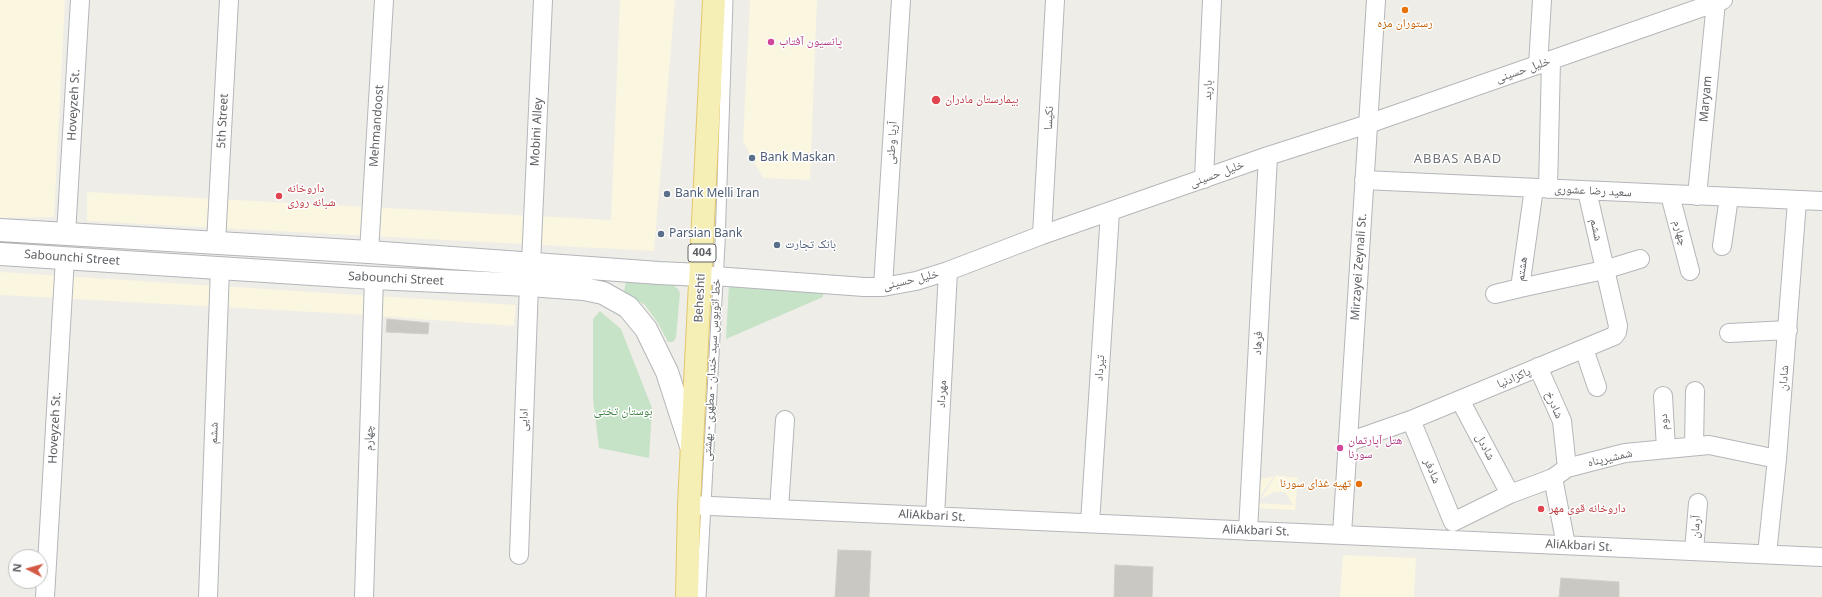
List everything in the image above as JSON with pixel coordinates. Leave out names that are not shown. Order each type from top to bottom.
[{"type":"main road","name":"Beheshti","points":[[687,597],[697,505],[692,451],[709,275],[714,0]]},
{"type":"main road","name":"Sabounchi Street","points":[[0,230],[369,252],[530,274],[603,293],[620,302],[635,314],[646,329],[673,388],[692,451]]},
{"type":"main road","points":[[65,258],[66,234]]},
{"type":"main road","name":"Sabounchi Street","points":[[0,254],[374,278],[530,274],[709,275]]},
{"type":"street","name":"Hoveyzeh St.","points":[[66,234],[80,0]]},
{"type":"street","name":"5th Street","points":[[216,243],[229,0]]},
{"type":"street","name":"Mehmandoost","points":[[369,252],[384,0]]},
{"type":"street","name":"Mobini Alley","points":[[530,274],[543,0]]},
{"type":"street","name":"آریا وطنی","points":[[883,287],[901,0]]},
{"type":"street","name":"نکیسا","points":[[1042,235],[1055,0]]},
{"type":"street","name":"باربد","points":[[1204,179],[1212,0]]},
{"type":"street","name":"Mirzayei Zeynali St.","points":[[1342,534],[1376,0]]},
{"type":"street","name":"هشتم","points":[[1542,0],[1544,63],[1541,189],[1520,288],[1604,270],[1640,259]]},
{"type":"street","name":"خلیل حسینی","points":[[709,275],[840,286],[883,287],[916,281],[948,271],[1042,235],[1268,156],[1368,124],[1544,63],[1694,5],[1719,1]]},
{"type":"street","name":"Maryam","points":[[1697,196],[1719,1]]},
{"type":"street","name":"فرهاد","points":[[1248,531],[1268,156]]},
{"type":"street","name":"سعید رضا عشوری","points":[[1364,180],[1822,201]]},
{"type":"street","name":"ششم","points":[[1587,191],[1604,270]]},
{"type":"street","name":"چهارم","points":[[1670,195],[1690,271]]},
{"type":"street","points":[[1722,246],[1729,197]]},
{"type":"street","name":"شادان","points":[[1767,554],[1788,330],[1797,201]]},
{"type":"street","name":"تیرداد","points":[[1090,524],[1110,212]]},
{"type":"street","name":"Hoveyzeh St.","points":[[45,597],[65,258]]},
{"type":"street","name":"ششم","points":[[208,597],[220,268]]},
{"type":"street","name":"پاکزادنیا","points":[[1348,442],[1411,420],[1614,336],[1617,332],[1618,326],[1604,270]]},
{"type":"street","name":"مهرداد","points":[[935,516],[948,271]]},
{"type":"street","name":"ادایی","points":[[519,555],[530,274]]},
{"type":"street","name":"چهارم","points":[[364,597],[374,278]]},
{"type":"street","points":[[1495,294],[1520,288]]},
{"type":"street","points":[[1729,334],[1788,330]]},
{"type":"street","points":[[1584,349],[1597,386]]},
{"type":"street","name":"شادرخ","points":[[1538,367],[1562,421],[1560,473],[1566,545]]},
{"type":"street","points":[[1694,446],[1695,391]]},
{"type":"street","name":"دوم","points":[[1662,396],[1666,449]]},
{"type":"street","name":"شاددل","points":[[1460,400],[1510,494]]},
{"type":"street","points":[[779,509],[785,420]]},
{"type":"street","name":"شادفر","points":[[1411,420],[1453,522]]},
{"type":"street","name":"شمشیرپناه","points":[[1453,522],[1510,494],[1560,473],[1625,452],[1709,445],[1777,459]]},
{"type":"street","name":"آرمان","points":[[1694,551],[1698,503]]},
{"type":"street","name":"AliAkbari St.","points":[[697,505],[1822,557]]},
{"type":"lane","name":"خط اتوبوس سید خندان - مطهری - بهشتی","points":[[701,597],[697,505],[709,275],[728,0]]},
{"type":"shaded area","points":[[0,0],[65,0],[54,217],[0,218]]},
{"type":"shaded area","points":[[620,0],[675,0],[654,251],[87,221],[87,192],[611,220]]},
{"type":"shaded area","points":[[750,0],[817,0],[810,180],[763,178],[743,141]]},
{"type":"shaded area","points":[[0,272],[516,305],[514,326],[350,314],[0,295]]},
{"type":"shaded area","points":[[1276,475],[1298,478],[1295,510],[1251,508],[1254,481],[1274,476],[1255,503],[1293,505],[1285,492],[1274,492],[1261,499]]},
{"type":"shaded area","points":[[1343,555],[1416,558],[1414,597],[1340,597]]},
{"type":"green space","points":[[626,281],[673,285],[678,289],[680,293],[676,338],[673,342],[668,342],[658,323],[645,305],[624,292]]},
{"type":"green space","points":[[729,284],[823,291],[823,297],[726,339]]},
{"type":"green space","name":"بوستان تختی","points":[[600,311],[621,329],[652,408],[649,458],[599,448],[593,399],[593,319]]},
{"type":"building","points":[[387,319],[429,323],[428,334],[386,332]]},
{"type":"building","points":[[838,550],[871,551],[869,597],[835,597]]},
{"type":"building","points":[[1115,565],[1153,567],[1152,597],[1114,597]]},
{"type":"building","points":[[1561,578],[1619,582],[1619,597],[1559,597]]},
{"type":"place","name":"رستوران مزه","points":[[1405,10]]},
{"type":"place","name":"پانسیون آفتاب","points":[[771,42]]},
{"type":"place","name":"بیمارستان مادران","points":[[936,100]]},
{"type":"place","name":"Bank Maskan","points":[[752,158]]},
{"type":"place","name":"Bank Melli Iran","points":[[667,194]]},
{"type":"place","name":"داروخانه شبانه روزی","points":[[279,196]]},
{"type":"place","name":"Parsian Bank","points":[[661,234]]},
{"type":"place","name":"بانک تجارت","points":[[777,245]]},
{"type":"place","name":"هتل آپارتمان سورنا","points":[[1340,448]]},
{"type":"place","name":"تهیه غذای سورنا","points":[[1359,484]]},
{"type":"place","name":"داروخانه قوی مهر","points":[[1541,509]]},
{"type":"district","name":"ABBAS ABAD","points":[[1458,159]]}]
